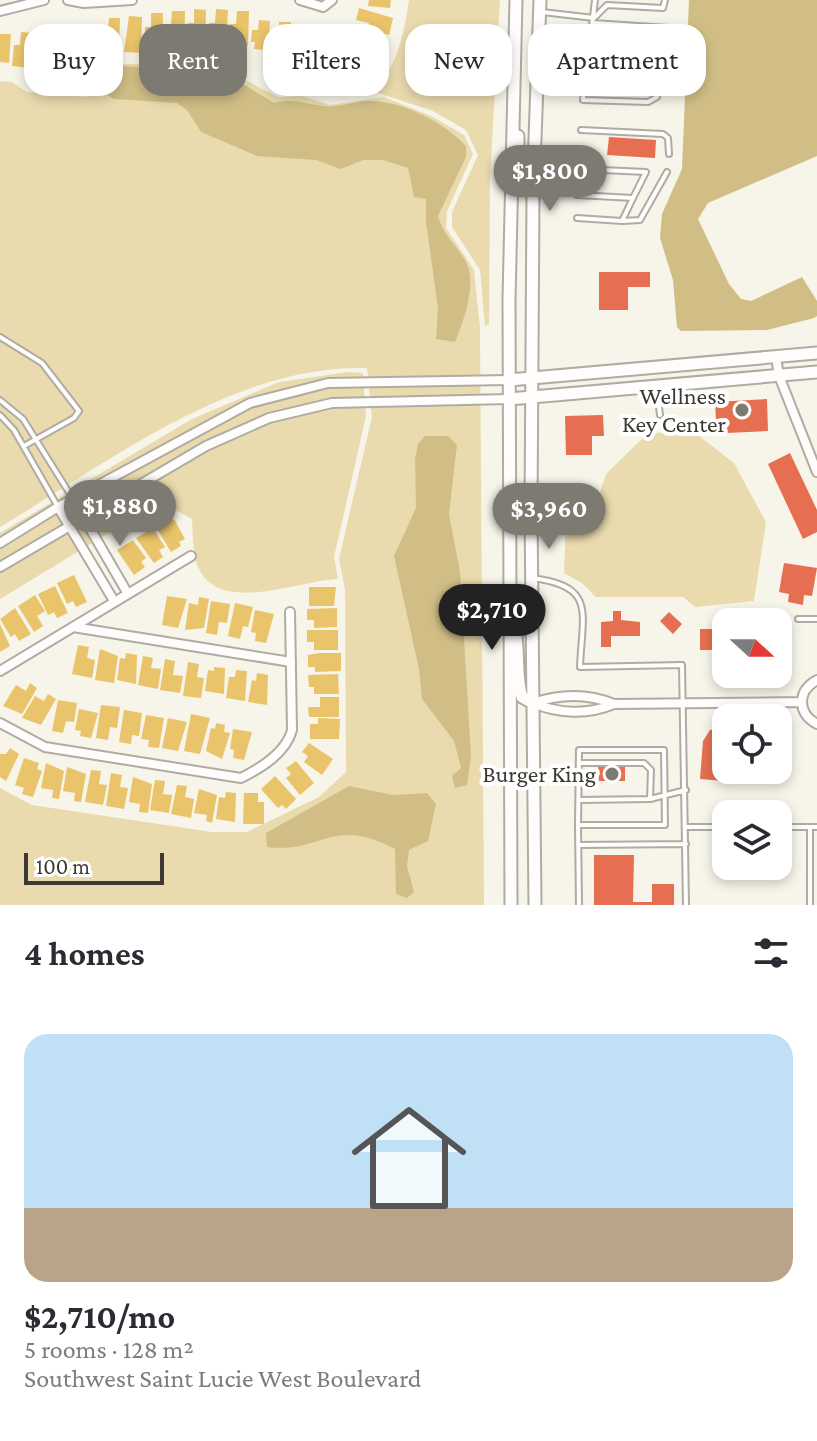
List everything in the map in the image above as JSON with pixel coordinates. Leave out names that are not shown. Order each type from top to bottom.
[{"type":"main road","points":[[511,905],[509,380],[516,0]]},
{"type":"main road","points":[[535,905],[531,513],[533,177],[540,6]]},
{"type":"main road","points":[[514,41],[520,70],[519,160],[524,172],[533,177]]},
{"type":"main road","points":[[509,380],[817,353]]},
{"type":"main road","points":[[509,399],[817,372]]},
{"type":"main road","points":[[510,610],[518,637],[519,688],[522,697],[533,703]]},
{"type":"street","points":[[0,11],[29,0],[44,0]]},
{"type":"street","points":[[68,0],[84,3],[132,0]]},
{"type":"street","points":[[300,0],[323,7],[332,0]]},
{"type":"street","points":[[776,357],[779,376],[817,472]]},
{"type":"street","points":[[0,543],[215,419],[250,403],[296,388],[376,381],[509,380]]},
{"type":"street","points":[[0,567],[206,446],[296,410],[373,400],[509,399]]},
{"type":"street","points":[[73,499],[128,594]]},
{"type":"street","points":[[58,507],[114,601]]},
{"type":"street","points":[[0,671],[191,556]]},
{"type":"street","points":[[0,723],[45,747],[241,778],[258,769],[289,742],[292,730],[290,612]]},
{"type":"street","points":[[72,627],[291,662]]},
{"type":"street","points":[[817,680],[805,689],[801,702],[806,717],[817,724]]},
{"type":"street","points":[[533,703],[553,696],[595,696],[614,704]]},
{"type":"street","points":[[533,703],[553,711],[599,710],[614,704],[801,702]]},
{"type":"lane","points":[[593,24],[595,0]]},
{"type":"lane","points":[[594,20],[607,5],[663,8],[665,0]]},
{"type":"lane","points":[[540,6],[594,20],[631,24]]},
{"type":"lane","points":[[588,62],[655,69],[660,76],[657,97],[648,102],[583,100],[588,62]]},
{"type":"lane","points":[[581,130],[663,134],[668,138],[669,154]]},
{"type":"lane","points":[[580,169],[646,172],[622,221]]},
{"type":"lane","points":[[577,218],[640,220],[667,172]]},
{"type":"lane","points":[[577,195],[633,198]]},
{"type":"lane","points":[[0,337],[42,363],[77,404],[79,411],[74,418],[24,446]]},
{"type":"lane","points":[[657,387],[660,415]]},
{"type":"lane","points":[[0,400],[23,419],[73,499]]},
{"type":"lane","points":[[0,415],[24,446],[58,507]]},
{"type":"lane","points":[[531,513],[577,511]]},
{"type":"lane","points":[[532,578],[562,582],[577,591],[582,609],[580,667],[682,665],[686,905]]},
{"type":"lane","points":[[798,619],[817,619]]},
{"type":"lane","points":[[578,825],[665,825],[664,750],[579,750],[578,825],[579,905]]},
{"type":"lane","points":[[579,763],[644,763],[651,770],[650,799]]},
{"type":"lane","points":[[579,800],[650,799],[686,790]]},
{"type":"lane","points":[[686,827],[712,827]]},
{"type":"lane","points":[[792,827],[817,827]]},
{"type":"lane","points":[[810,827],[810,905]]},
{"type":"lane","points":[[579,845],[686,844]]},
{"type":"shaded area","points":[[409,0],[500,0],[499,24],[405,24]]},
{"type":"shaded area","points":[[689,0],[817,0],[817,156],[708,203],[698,219],[729,284],[741,299],[751,301],[802,277],[817,301],[817,316],[814,318],[767,330],[681,331],[677,327],[673,280],[660,238],[662,214],[682,169],[685,96],[706,96],[706,24],[688,24]]},
{"type":"shaded area","points":[[405,25],[405,96],[495,96],[490,178],[489,324],[485,326],[480,270],[452,227],[452,212],[478,155],[466,130],[433,111],[387,96],[389,71]]},
{"type":"shaded area","points":[[123,64],[139,64],[139,96],[247,96],[247,81],[263,89],[263,96],[302,96],[330,105],[384,97],[431,116],[464,135],[473,154],[447,211],[446,228],[474,270],[480,328],[484,905],[0,905],[0,788],[32,805],[212,832],[247,832],[319,797],[346,772],[345,589],[339,559],[372,417],[367,368],[318,371],[269,382],[222,399],[129,447],[0,527],[0,81],[12,82],[24,90],[24,96],[123,96]]},
{"type":"shaded area","points":[[123,66],[139,67],[139,96],[247,96],[247,86],[274,103],[293,101],[339,106],[379,101],[407,108],[446,129],[466,146],[466,157],[438,216],[469,269],[468,301],[455,342],[436,339],[438,308],[426,222],[426,199],[414,197],[408,168],[383,160],[363,160],[341,169],[316,160],[257,156],[201,132],[187,110],[177,103],[114,99],[109,96],[123,96]]},
{"type":"shaded area","points":[[348,372],[363,373],[366,416],[334,557],[338,579],[262,592],[225,590],[210,583],[199,569],[194,551],[192,519],[172,508],[140,514],[0,599],[0,533],[192,419],[279,382]]},
{"type":"shaded area","points":[[694,432],[734,463],[766,522],[754,601],[695,607],[683,597],[596,597],[582,583],[564,573],[566,521],[591,521],[606,474],[648,433]]},
{"type":"shaded area","points":[[425,436],[448,436],[457,445],[449,514],[460,572],[471,756],[467,785],[455,788],[452,776],[461,768],[454,741],[422,699],[419,669],[394,556],[416,508],[415,459],[418,444]]},
{"type":"shaded area","points":[[349,786],[393,795],[427,793],[436,804],[428,841],[409,850],[407,866],[414,892],[407,898],[396,894],[395,849],[374,839],[341,835],[285,848],[267,847],[266,833]]},
{"type":"building: Homes","points":[[369,0],[391,0],[390,8],[368,6]]},
{"type":"building: Homes","points":[[359,8],[393,18],[389,35],[389,24],[369,24],[356,20]]},
{"type":"building: Homes","points":[[194,9],[206,10],[206,24],[188,24],[194,23]]},
{"type":"building: Homes","points":[[216,9],[228,10],[227,24],[209,24],[215,23]]},
{"type":"building: Homes","points":[[172,11],[185,11],[185,24],[171,24]]},
{"type":"building: Homes","points":[[237,11],[249,11],[248,46],[247,24],[236,24]]},
{"type":"building: Homes","points":[[151,13],[163,13],[163,24],[151,24]]},
{"type":"building: Homes","points":[[129,16],[142,17],[142,24],[139,24],[139,53],[124,52]]},
{"type":"building: Homes","points":[[109,18],[120,18],[120,24],[109,24]]},
{"type":"building: Homes","points":[[259,20],[270,21],[270,24],[263,24],[263,50],[254,49],[255,42],[251,42],[252,30],[258,30]]},
{"type":"building: Homes","points":[[21,32],[24,32],[24,67],[12,66],[14,45],[20,45]]},
{"type":"building: Homes","points":[[0,34],[11,34],[9,63],[0,62]]},
{"type":"building: Homes","points":[[174,519],[185,539],[179,542],[181,546],[171,552],[157,529]]},
{"type":"building: Homes","points":[[153,528],[165,547],[159,550],[163,557],[154,563],[136,538]]},
{"type":"building: Homes","points":[[133,540],[146,558],[141,562],[145,567],[134,575],[117,550]]},
{"type":"building: Homes","points":[[74,575],[87,602],[76,607],[73,601],[67,604],[57,583]]},
{"type":"building: Homes","points":[[55,586],[68,613],[57,618],[54,612],[48,615],[38,594]]},
{"type":"building: Homes","points":[[309,587],[336,587],[334,606],[309,606]]},
{"type":"building: Homes","points":[[35,595],[45,611],[37,616],[43,626],[34,632],[18,606]]},
{"type":"building: Homes","points":[[167,596],[187,599],[178,628],[162,625]]},
{"type":"building: Homes","points":[[199,597],[209,599],[204,628],[185,630],[189,603],[198,605]]},
{"type":"building: Homes","points":[[211,601],[230,604],[227,623],[219,622],[217,635],[206,633]]},
{"type":"building: Homes","points":[[235,603],[253,607],[248,627],[243,626],[240,639],[228,636]]},
{"type":"building: Homes","points":[[15,608],[31,634],[19,641],[15,634],[11,637],[0,619]]},
{"type":"building: Homes","points":[[337,608],[337,627],[314,628],[314,620],[307,620],[307,609]]},
{"type":"building: Homes","points":[[255,610],[274,614],[266,643],[255,641],[256,633],[251,632]]},
{"type":"building: Homes","points":[[0,624],[10,646],[0,652]]},
{"type":"building: Homes","points":[[307,630],[338,630],[338,650],[314,650],[314,642],[307,642]]},
{"type":"building: Homes","points":[[78,645],[89,647],[87,658],[95,660],[92,678],[72,674]]},
{"type":"building: Homes","points":[[100,649],[118,656],[114,683],[95,680]]},
{"type":"building: Homes","points":[[126,653],[137,655],[136,684],[117,680],[120,658],[125,659]]},
{"type":"building: Homes","points":[[341,653],[341,671],[315,672],[315,667],[308,667],[308,655]]},
{"type":"building: Homes","points":[[143,656],[153,658],[151,668],[161,669],[158,689],[138,685]]},
{"type":"building: Homes","points":[[165,659],[175,661],[173,675],[183,676],[180,693],[160,690]]},
{"type":"building: Homes","points":[[188,662],[199,664],[197,677],[204,678],[201,698],[183,696]]},
{"type":"building: Homes","points":[[214,667],[225,668],[224,694],[205,691],[208,670],[214,671]]},
{"type":"building: Homes","points":[[236,670],[247,671],[245,701],[226,698],[229,677],[235,677]]},
{"type":"building: Homes","points":[[257,673],[268,675],[267,705],[248,702],[252,680],[256,681]]},
{"type":"building: Homes","points":[[338,674],[339,694],[314,694],[314,687],[309,687],[308,675]]},
{"type":"building: Homes","points":[[30,683],[37,688],[22,714],[3,706],[16,685],[26,691]]},
{"type":"building: Homes","points":[[48,694],[56,699],[41,725],[22,718],[35,696],[44,701]]},
{"type":"building: Homes","points":[[320,697],[339,697],[339,717],[309,717],[308,707],[320,707]]},
{"type":"building: Homes","points":[[58,700],[77,703],[74,722],[66,721],[63,733],[52,731]]},
{"type":"building: Homes","points":[[101,705],[120,707],[117,728],[110,727],[108,740],[96,738]]},
{"type":"building: Homes","points":[[79,709],[98,713],[91,738],[80,736],[81,731],[75,730]]},
{"type":"building: Homes","points":[[124,710],[142,713],[139,736],[132,735],[131,744],[119,742]]},
{"type":"building: Homes","points":[[191,714],[210,718],[200,754],[184,751]]},
{"type":"building: Homes","points":[[146,715],[164,718],[159,748],[148,747],[149,740],[141,739]]},
{"type":"building: Homes","points":[[168,718],[187,722],[178,751],[162,748]]},
{"type":"building: Homes","points":[[318,718],[340,719],[339,739],[310,739],[310,724],[318,724]]},
{"type":"building: Homes","points":[[216,723],[225,725],[224,732],[230,733],[222,759],[206,751],[211,728],[215,729]]},
{"type":"building: Homes","points":[[233,729],[252,732],[244,760],[233,758],[234,750],[230,749]]},
{"type":"building: Homes","points":[[309,743],[333,759],[322,775],[304,762],[308,756],[302,752]]},
{"type":"building: Homes","points":[[10,748],[19,754],[6,781],[0,777],[0,754],[6,754]]},
{"type":"building: Homes","points":[[24,758],[39,763],[37,769],[42,771],[33,797],[22,794],[24,788],[15,785]]},
{"type":"building: Homes","points":[[296,761],[314,783],[300,795],[286,778],[291,774],[286,768]]},
{"type":"building: Homes","points":[[46,763],[64,771],[59,799],[52,798],[53,790],[41,788]]},
{"type":"building: Homes","points":[[67,767],[86,774],[81,802],[74,801],[75,793],[63,791]]},
{"type":"building: Homes","points":[[91,770],[101,771],[99,784],[107,785],[103,805],[85,802]]},
{"type":"building: Homes","points":[[111,773],[122,775],[120,787],[128,788],[124,809],[106,806]]},
{"type":"building: Homes","points":[[275,776],[296,799],[286,809],[282,805],[278,808],[261,789]]},
{"type":"building: Homes","points":[[133,777],[152,784],[148,813],[139,812],[140,804],[129,802]]},
{"type":"building: Homes","points":[[155,780],[165,781],[163,794],[172,795],[169,813],[150,810]]},
{"type":"building: Homes","points":[[177,785],[187,786],[185,797],[194,799],[191,818],[171,814]]},
{"type":"building: Homes","points":[[199,789],[217,795],[212,823],[206,821],[207,815],[194,813]]},
{"type":"building: Homes","points":[[226,792],[236,793],[235,822],[216,819],[219,797],[225,798]]},
{"type":"building: Homes","points":[[244,793],[258,793],[258,802],[264,802],[264,824],[243,824]]},
{"type":"building: Shops","points":[[609,137],[656,140],[655,158],[607,155]]},
{"type":"building: Shops","points":[[599,272],[650,272],[650,287],[628,287],[628,310],[599,310]]},
{"type":"building: Shops","name":"Wellness Key Center","points":[[767,399],[768,431],[727,433],[726,419],[716,420],[715,402]]},
{"type":"building: Shops","points":[[603,415],[604,436],[592,436],[592,455],[566,455],[565,416]]},
{"type":"building: Shops","points":[[790,453],[817,510],[817,532],[803,539],[768,464]]},
{"type":"building: Shops","points":[[784,563],[817,568],[812,596],[804,595],[803,605],[788,602],[789,594],[779,592]]},
{"type":"building: Shops","points":[[613,611],[621,611],[621,620],[640,622],[640,636],[611,636],[611,647],[601,647],[601,622],[613,621]]},
{"type":"building: Shops","points":[[669,612],[682,624],[673,634],[660,621]]},
{"type":"building: Shops","points":[[700,629],[712,629],[712,650],[700,650]]},
{"type":"building: Shops","points":[[710,730],[712,780],[700,779],[703,741]]},
{"type":"building: Shops","name":"Burger King","points":[[598,766],[625,766],[625,781],[599,781]]},
{"type":"building: Shops","points":[[594,855],[634,855],[633,902],[652,902],[652,884],[674,884],[674,905],[594,905]]},
{"type":"place","name":"Wellness Key Center","points":[[742,410]]},
{"type":"place","name":"Burger King","points":[[612,774]]}]
